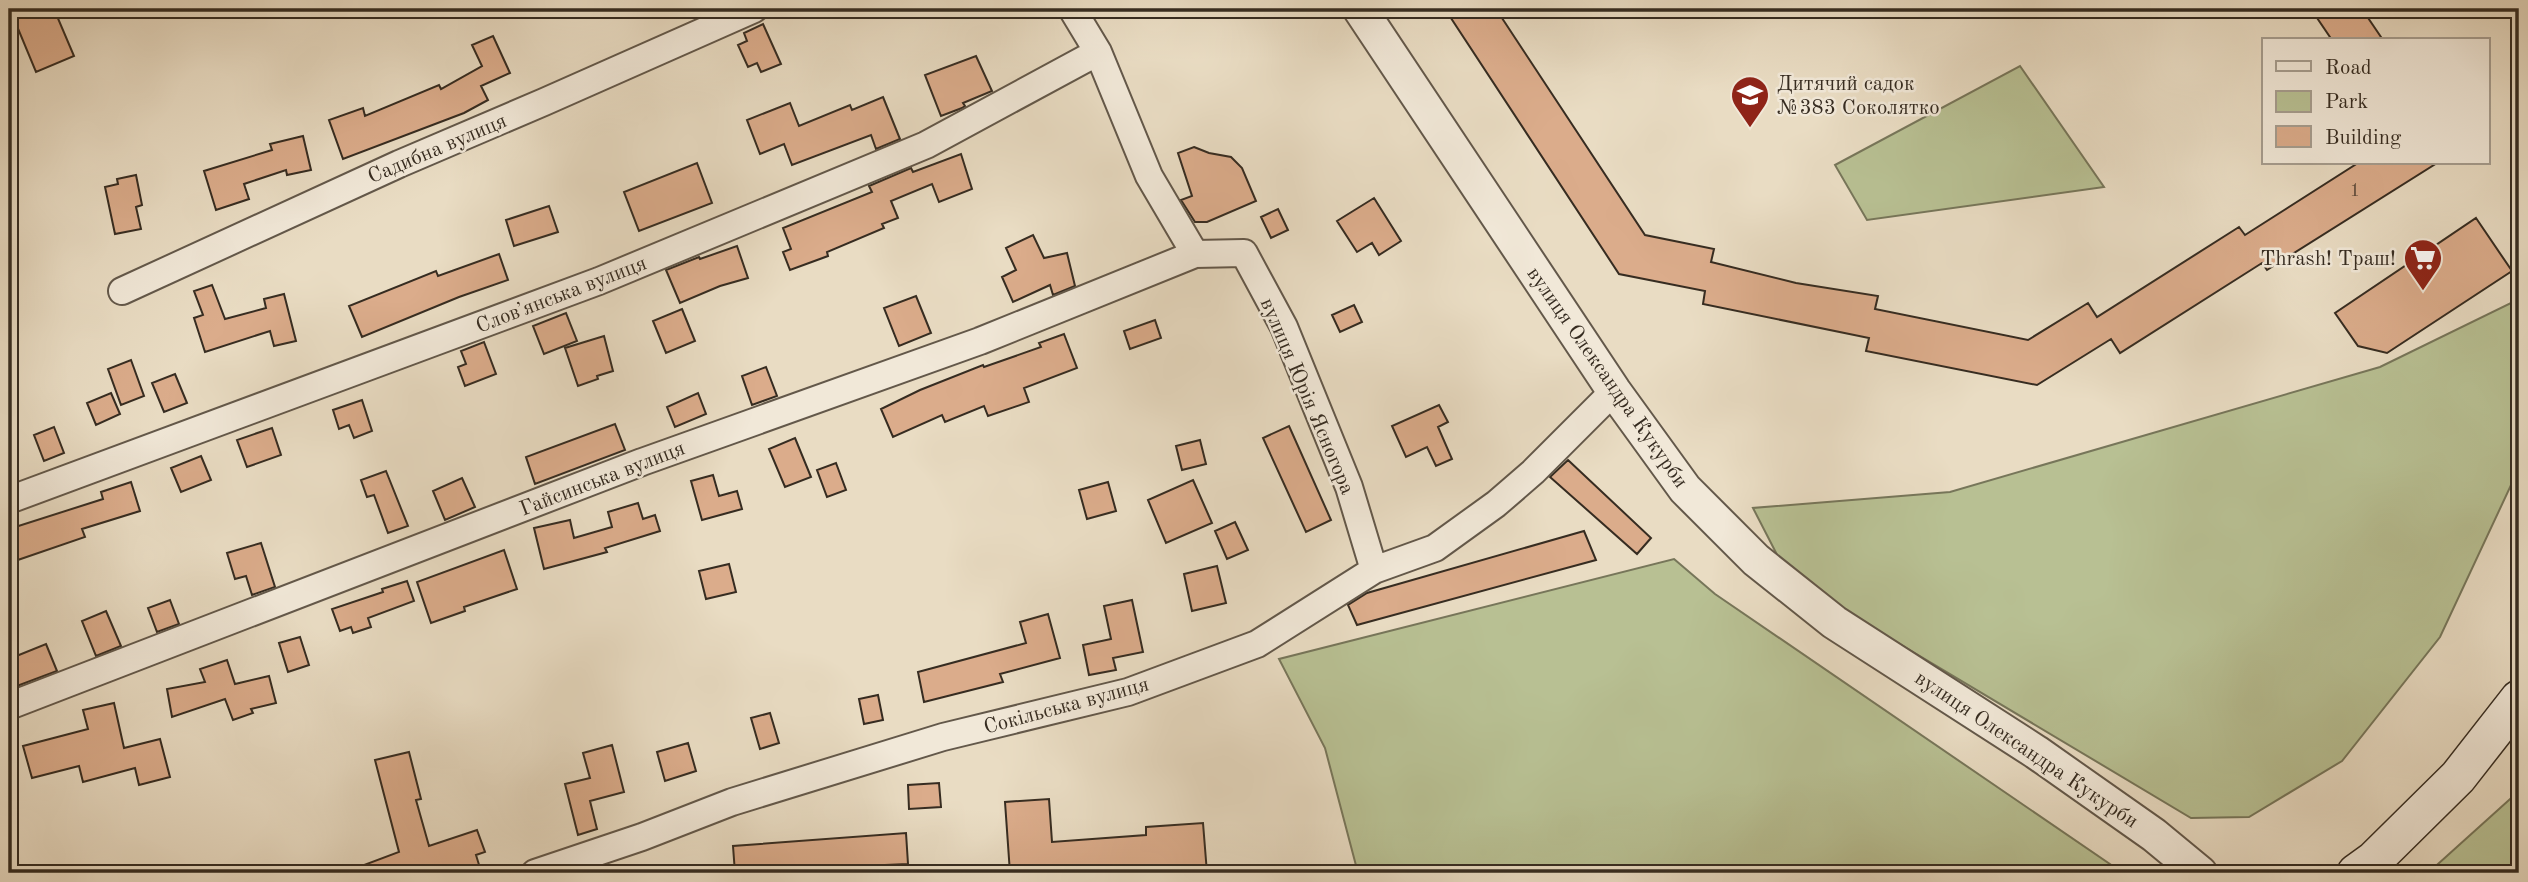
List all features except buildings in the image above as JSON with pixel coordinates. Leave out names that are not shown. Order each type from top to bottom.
[{"type":"main road","points":[[2356,873],[2374,860],[2458,777],[2519,699]]},
{"type":"street","name":"Садибна вулиця","points":[[122,291],[400,164],[754,9]]},
{"type":"street","points":[[1072,9],[1098,52],[1149,177],[1195,254]]},
{"type":"street","name":"вулиця Олександра Кукурби","points":[[1360,9],[1614,391],[1685,489],[1756,560],[1834,622],[2036,752],[2154,835],[2200,873]]},
{"type":"street","name":"Словʼянська вулиця","points":[[9,500],[600,281],[926,145],[1098,52]]},
{"type":"street","name":"вулиця Юрія Ясногора","points":[[1195,254],[1244,253],[1289,339],[1349,487],[1374,570]]},
{"type":"street","name":"Гайсинська вулиця","points":[[9,706],[642,463],[981,341],[1195,254]]},
{"type":"street","name":"Сокільська вулиця","points":[[535,873],[732,802],[943,737],[1128,692],[1256,644],[1374,570],[1435,548],[1496,504],[1533,472],[1614,391]]},
{"type":"green space","points":[[2020,66],[2104,187],[1867,220],[1835,165]]},
{"type":"green space","points":[[2517,300],[2519,468],[2440,637],[2342,761],[2249,817],[2191,818],[1789,578],[1753,508],[1950,492],[2380,367]]},
{"type":"green space","points":[[1674,559],[1715,594],[2123,873],[1358,873],[1325,748],[1279,659]]},
{"type":"green space","points":[[2519,791],[2519,873],[2428,873]]},
{"type":"place","name":"Дитячий садок №383 Соколятко","points":[[1750,129]]},
{"type":"place","name":"Thrash! Траш!","points":[[2423,292]]}]
